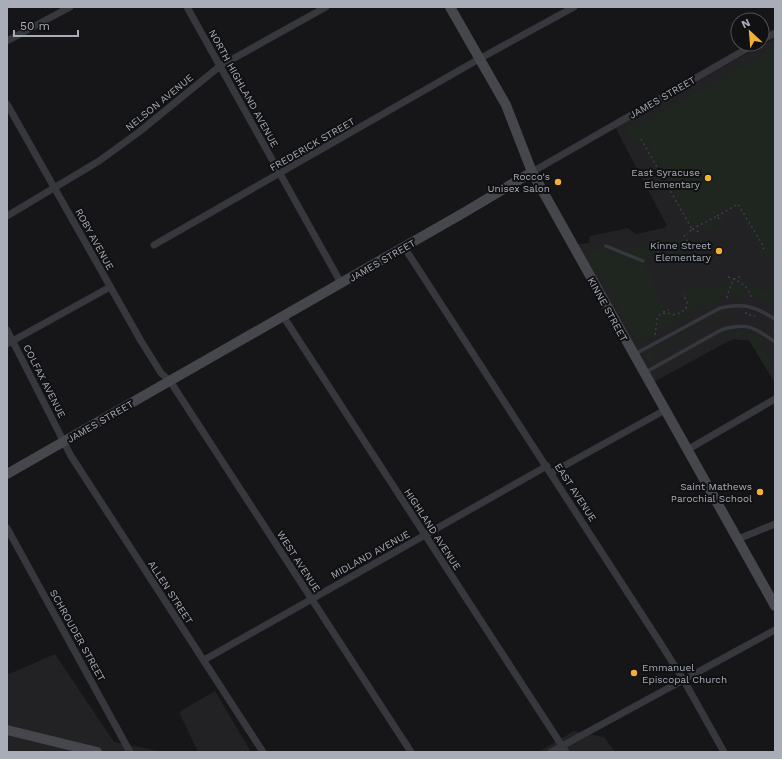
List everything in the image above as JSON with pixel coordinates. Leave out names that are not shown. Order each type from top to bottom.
[{"type":"street","points":[[7,41],[70,7]]},
{"type":"street","name":"NORTH HIGHLAND AVENUE","points":[[187,7],[341,284]]},
{"type":"street","name":"NELSON AVENUE","points":[[7,216],[55,189],[99,161],[139,132],[220,66],[326,7]]},
{"type":"street","name":"KINNE STREET","points":[[450,7],[512,119],[532,172],[775,606]]},
{"type":"street","name":"FREDERICK STREET","points":[[154,245],[479,59],[574,7]]},
{"type":"street","name":"JAMES STREET","points":[[7,474],[341,284],[741,52]]},
{"type":"street","name":"ROBY AVENUE","points":[[7,104],[110,287],[161,373],[170,381]]},
{"type":"street","name":"EAST AVENUE","points":[[404,247],[659,641],[724,752]]},
{"type":"street","points":[[10,342],[110,287]]},
{"type":"street","name":"HIGHLAND AVENUE","points":[[283,316],[564,749]]},
{"type":"street","name":"COLFAX AVENUE","points":[[7,330],[10,342],[64,441]]},
{"type":"street","name":"WEST AVENUE","points":[[170,381],[411,752]]},
{"type":"street","points":[[688,450],[775,399]]},
{"type":"street","points":[[551,473],[665,410]]},
{"type":"street","name":"ALLEN STREET","points":[[64,441],[71,456],[263,752]]},
{"type":"street","name":"MIDLAND AVENUE","points":[[204,660],[546,466]]},
{"type":"street","points":[[738,539],[775,524]]},
{"type":"street","name":"SCHROUDER STREET","points":[[7,528],[130,752]]},
{"type":"street","points":[[551,752],[564,749],[683,680],[775,630]]},
{"type":"street","points":[[7,730],[66,748],[96,752]]},
{"type":"lane","points":[[606,246],[643,261]]},
{"type":"lane","points":[[634,354],[720,308],[735,305],[749,306],[764,312],[775,319]]},
{"type":"lane","points":[[644,373],[720,330],[733,326],[746,326],[763,334],[775,342]]},
{"type":"path","points":[[641,139],[692,229],[701,233]]},
{"type":"path","points":[[687,234],[692,229],[738,204],[764,247],[761,252]]},
{"type":"path","points":[[717,216],[721,222]]},
{"type":"path","points":[[684,235],[690,246],[693,247]]},
{"type":"path","points":[[653,241],[664,262]]},
{"type":"path","points":[[727,298],[728,290],[734,279],[741,276]]},
{"type":"path","points":[[728,277],[742,282],[751,294],[752,300]]},
{"type":"path","points":[[664,312],[676,315],[686,309],[687,302],[683,294]]},
{"type":"path","points":[[655,335],[658,316],[669,310]]},
{"type":"shaded area","name":"East Syracuse Elementary","points":[[775,38],[775,376],[753,341],[732,339],[654,382],[577,244],[589,243],[590,236],[628,228],[636,234],[667,226],[615,127],[750,52],[770,52],[770,41]]},
{"type":"shaded area","points":[[775,48],[775,261],[761,253],[765,251],[765,247],[739,203],[694,226],[643,137],[636,141],[633,140],[625,126],[628,122],[632,128]]},
{"type":"shaded area","points":[[735,206],[739,207],[761,246],[760,250]]},
{"type":"shaded area","points":[[715,218],[720,223],[705,231],[702,228],[703,225]]},
{"type":"shaded area","points":[[684,238],[690,248],[686,254],[687,255],[667,267],[665,264],[667,262],[657,243]]},
{"type":"shaded area","points":[[653,244],[659,254],[654,252],[642,258],[630,254],[626,248]]},
{"type":"shaded area","points":[[603,248],[643,263],[656,284],[652,287],[665,309],[656,316],[653,334],[646,338],[639,340],[634,338],[588,254]]},
{"type":"shaded area","points":[[745,279],[775,297],[775,308],[754,295]]},
{"type":"shaded area","points":[[722,281],[728,287],[720,299],[706,304],[658,331],[657,330],[659,316],[665,313],[675,316],[687,310],[689,303],[684,294],[695,287],[705,290]]},
{"type":"shaded area","points":[[735,282],[742,286],[747,295],[746,297],[733,297],[730,290]]},
{"type":"shaded area","points":[[725,312],[726,315],[716,318],[653,354],[655,361],[649,364],[645,356],[649,352],[711,317]]},
{"type":"shaded area","points":[[735,330],[747,331],[761,338],[761,345],[775,370],[775,383],[745,334],[730,341],[724,333]]},
{"type":"shaded area","points":[[55,654],[114,742],[164,752],[7,752],[7,672],[9,674]]},
{"type":"shaded area","points":[[215,691],[251,752],[198,752],[179,712]]},
{"type":"shaded area","points":[[574,731],[604,737],[615,752],[538,752]]},
{"type":"place","name":"East Syracuse Elementary","points":[[708,178]]},
{"type":"place","name":"Rocco's Unisex Salon","points":[[558,182]]},
{"type":"place","name":"Kinne Street Elementary","points":[[719,251]]},
{"type":"place","name":"Saint Mathews Parochial School","points":[[760,492]]},
{"type":"place","name":"Emmanuel Episcopal Church","points":[[634,673]]}]
